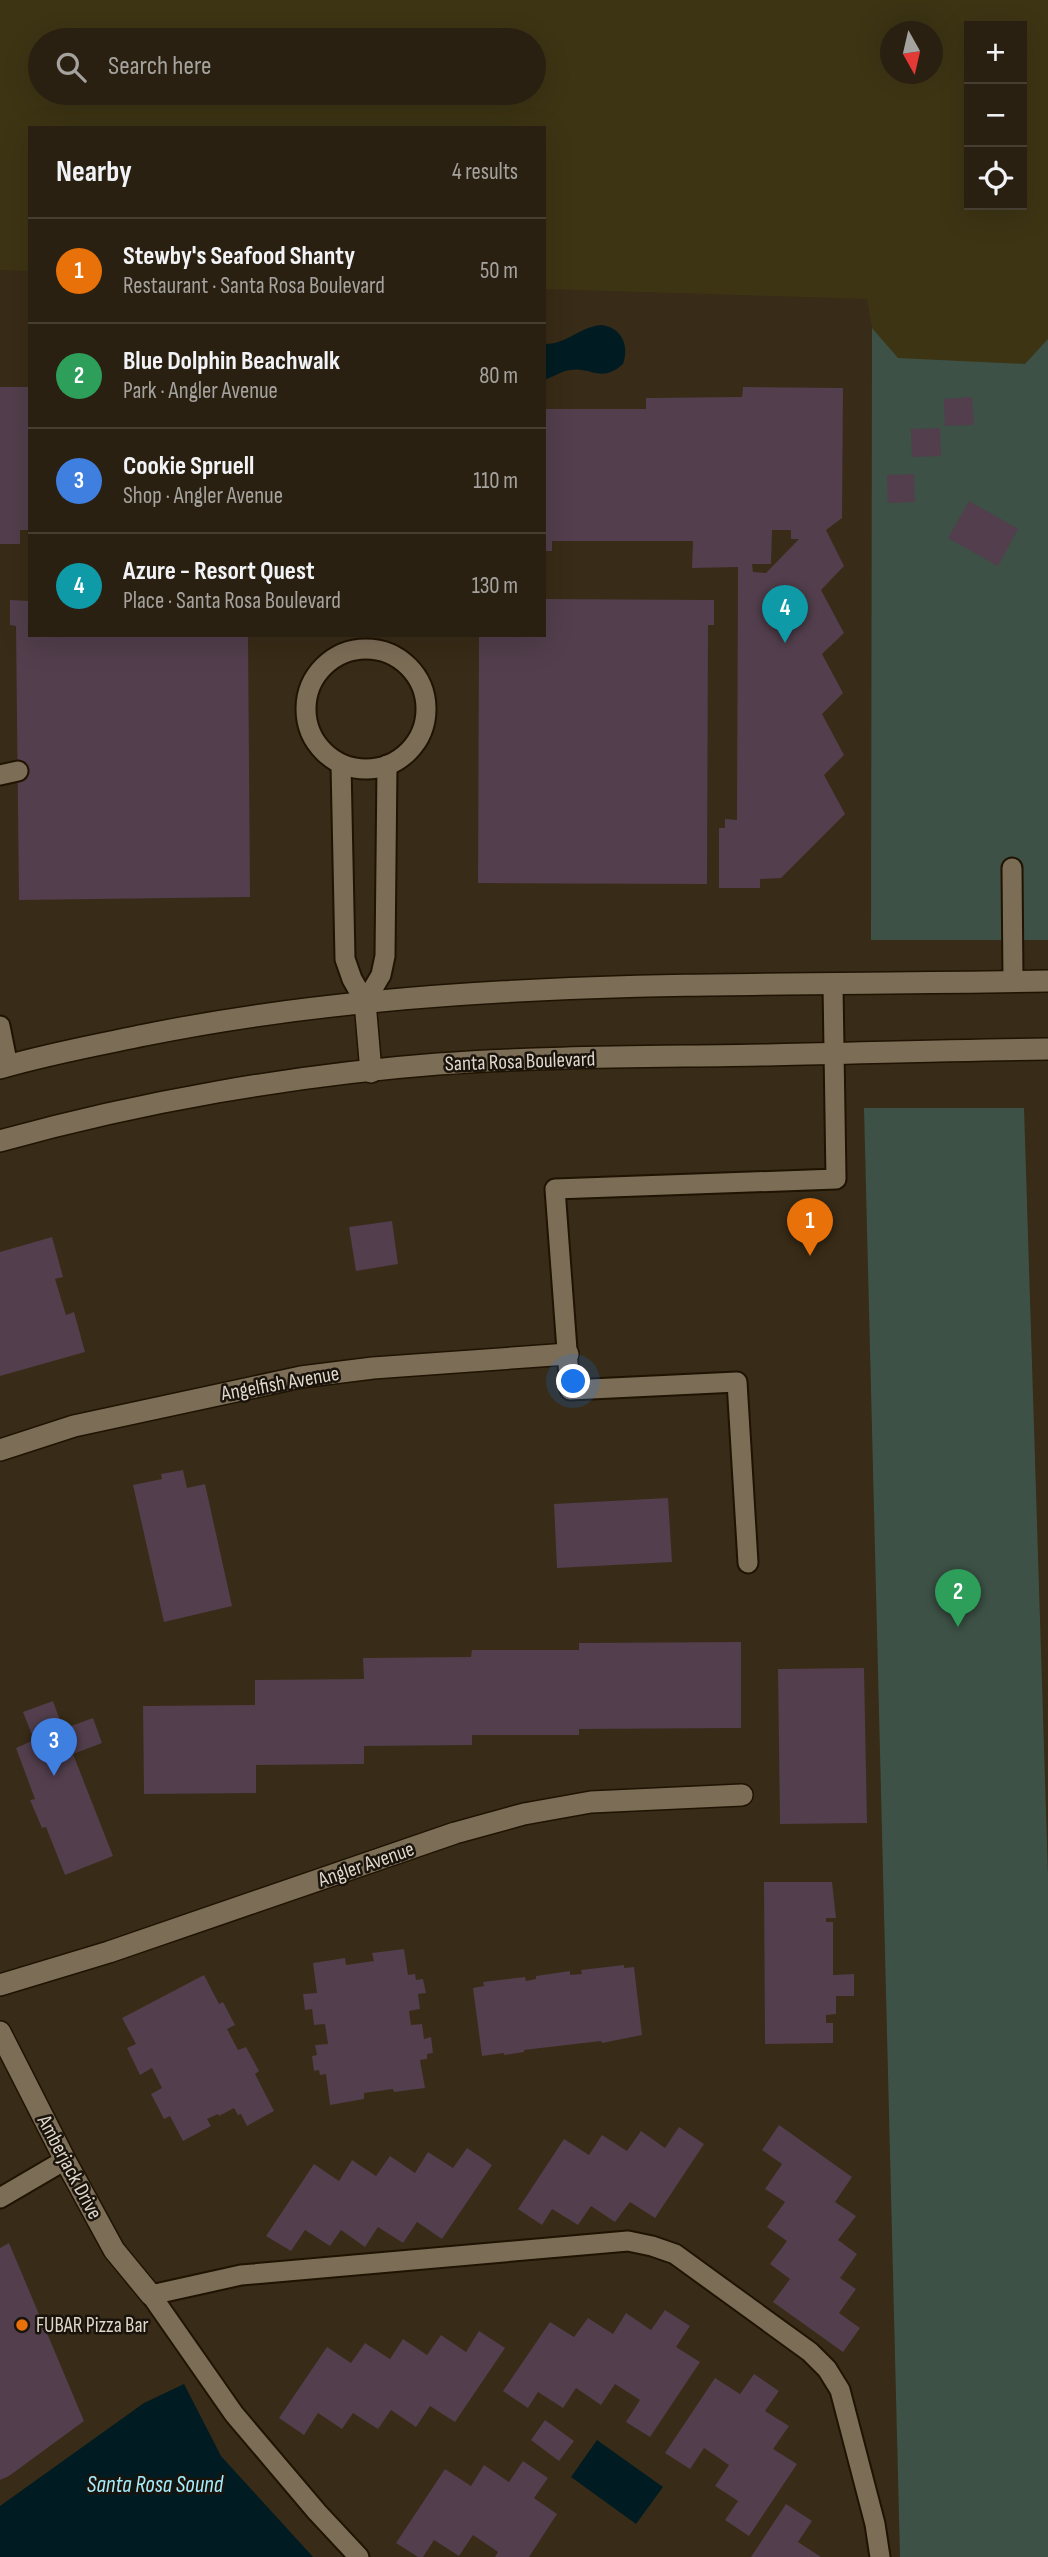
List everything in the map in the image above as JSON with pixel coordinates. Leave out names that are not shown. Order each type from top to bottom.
[{"type":"street","points":[[4,1067],[215,1021],[365,1002],[450,995],[601,989],[1048,981]]},
{"type":"street","points":[[365,1002],[371,1072]]},
{"type":"street","name":"Santa Rosa Boulevard","points":[[0,1141],[46,1128],[211,1094],[322,1076],[464,1063],[636,1056],[1048,1049]]},
{"type":"street","name":"Angelfish Avenue","points":[[0,1450],[74,1426],[301,1377],[386,1367],[568,1354]]},
{"type":"street","name":"Angler Avenue","points":[[0,1985],[109,1952],[455,1833],[524,1814],[591,1802],[742,1795]]},
{"type":"street","name":"Amberjack Drive","points":[[0,2032],[114,2250],[151,2295]]},
{"type":"lane","points":[[368,648],[391,653],[411,668],[423,688],[427,711],[422,734],[407,753],[387,765],[364,769],[341,764],[322,750],[309,730],[305,706],[311,683],[325,664],[345,652],[368,648]]},
{"type":"lane","points":[[341,764],[345,959],[365,1002],[381,975],[386,956],[387,765]]},
{"type":"lane","points":[[1012,868],[1013,981]]},
{"type":"lane","points":[[748,1563],[737,1382],[570,1390],[555,1189],[836,1179],[833,985]]},
{"type":"lane","points":[[0,1026],[4,1067]]},
{"type":"lane","points":[[0,2198],[65,2160]]},
{"type":"lane","points":[[359,2557],[234,2414],[151,2295],[241,2275],[268,2272],[628,2241],[664,2250],[675,2254],[810,2351],[827,2369],[840,2389],[875,2524],[880,2557]]},
{"type":"green space","points":[[872,328],[1048,328],[1048,940],[871,940]]},
{"type":"green space","points":[[864,1108],[1024,1108],[1048,1876],[1048,2557],[900,2557]]},
{"type":"sand","points":[[0,0],[1048,0],[1048,339],[1025,364],[898,358],[872,328],[867,299],[546,289],[546,126],[28,126],[28,271],[0,270]]},
{"type":"water","points":[[593,326],[608,326],[619,333],[625,350],[623,364],[608,373],[577,369],[546,379],[546,344],[559,342]]},
{"type":"water","name":"Santa Rosa Sound","points":[[184,2384],[221,2456],[313,2557],[0,2557],[0,2506],[144,2403]]},
{"type":"water","points":[[597,2440],[663,2487],[636,2524],[571,2477]]},
{"type":"building","points":[[0,387],[28,387],[28,530],[20,530],[20,544],[0,544]]},
{"type":"building","points":[[743,387],[843,388],[842,518],[826,530],[844,566],[821,590],[844,633],[822,654],[843,693],[822,714],[844,755],[824,775],[845,814],[781,878],[760,879],[760,888],[719,888],[719,828],[725,828],[725,819],[737,820],[738,567],[692,568],[693,541],[552,541],[552,551],[546,551],[546,409],[646,409],[646,398],[742,397]],"holes":[[[772,530],[791,530],[791,539],[799,539],[766,573],[753,572],[752,564],[771,564]]]},
{"type":"building","points":[[972,397],[974,425],[945,426],[944,399]]},
{"type":"building","points":[[940,428],[941,456],[912,457],[911,429]]},
{"type":"building","points":[[914,474],[915,502],[888,503],[887,475]]},
{"type":"building","points":[[969,501],[1018,529],[998,566],[948,538]]},
{"type":"building","points":[[546,599],[714,600],[714,625],[708,625],[707,884],[478,883],[479,637],[546,637]]},
{"type":"building","points":[[10,600],[28,601],[28,637],[248,637],[250,897],[19,900],[16,626],[10,625]]},
{"type":"building","points":[[392,1221],[398,1264],[356,1271],[349,1227]]},
{"type":"building","points":[[52,1237],[63,1277],[55,1279],[66,1315],[74,1312],[85,1352],[0,1376],[0,1252]]},
{"type":"building","points":[[183,1470],[187,1488],[205,1484],[232,1606],[164,1622],[133,1485],[162,1479],[161,1474]]},
{"type":"building","points":[[668,1498],[672,1562],[557,1568],[554,1504]]},
{"type":"building","points":[[741,1642],[741,1728],[579,1729],[579,1735],[472,1735],[472,1745],[364,1746],[364,1764],[256,1765],[256,1793],[144,1794],[143,1706],[255,1705],[255,1680],[364,1679],[363,1658],[471,1657],[472,1650],[579,1650],[579,1643]]},
{"type":"building","points":[[864,1668],[867,1823],[780,1824],[778,1669]]},
{"type":"building","points":[[53,1701],[63,1729],[93,1718],[102,1743],[73,1754],[113,1856],[65,1875],[46,1827],[42,1828],[30,1800],[35,1799],[16,1748],[34,1740],[23,1712]]},
{"type":"building","points":[[764,1882],[832,1882],[836,1918],[826,1918],[826,1922],[833,1922],[833,1975],[854,1974],[854,1996],[836,1996],[836,2014],[826,2015],[826,2023],[833,2023],[833,2043],[765,2044]]},
{"type":"building","points":[[404,1949],[408,1975],[415,1974],[416,1980],[423,1979],[426,1993],[418,1994],[420,2009],[409,2011],[411,2025],[422,2024],[424,2039],[431,2037],[433,2053],[427,2054],[427,2059],[420,2060],[425,2088],[364,2093],[364,2099],[330,2105],[326,2074],[320,2075],[319,2070],[314,2071],[312,2056],[317,2055],[315,2045],[328,2044],[325,2024],[314,2025],[312,2009],[305,2010],[303,1994],[317,1993],[313,1963],[345,1958],[346,1965],[374,1961],[372,1953]]},
{"type":"building","points":[[624,1965],[624,1968],[634,1967],[642,2035],[602,2043],[482,2056],[473,1988],[484,1986],[483,1982],[525,1977],[526,1981],[536,1979],[536,1976],[570,1971],[570,1975],[582,1974],[581,1970]]},
{"type":"building","points":[[204,1975],[219,2004],[223,2002],[235,2025],[227,2029],[238,2050],[246,2047],[259,2071],[255,2074],[274,2111],[247,2126],[241,2114],[238,2115],[234,2108],[207,2119],[211,2126],[183,2141],[170,2116],[164,2119],[151,2094],[162,2088],[152,2068],[140,2075],[127,2048],[136,2044],[122,2018]]},
{"type":"building","points":[[779,2125],[852,2177],[835,2202],[856,2216],[838,2240],[857,2254],[840,2278],[856,2289],[839,2313],[860,2328],[843,2352],[773,2302],[790,2279],[770,2264],[787,2241],[767,2227],[785,2202],[765,2189],[782,2164],[762,2150]]},
{"type":"building","points":[[679,2127],[704,2144],[655,2218],[630,2202],[615,2222],[591,2206],[578,2225],[552,2209],[542,2225],[518,2209],[564,2139],[589,2155],[602,2135],[627,2151],[641,2131],[665,2148]]},
{"type":"building","points":[[467,2148],[492,2165],[442,2239],[417,2222],[403,2243],[378,2227],[365,2247],[341,2230],[330,2246],[305,2230],[291,2251],[266,2236],[314,2164],[339,2181],[352,2160],[376,2176],[390,2156],[415,2173],[428,2152],[453,2168]]},
{"type":"building","name":"FUBAR Pizza Bar","points":[[9,2243],[84,2421],[0,2480],[0,2248]]},
{"type":"building","points":[[665,2310],[690,2326],[676,2347],[700,2362],[650,2437],[626,2422],[640,2400],[615,2384],[601,2405],[576,2388],[563,2408],[538,2392],[528,2408],[503,2391],[550,2322],[574,2337],[588,2318],[613,2334],[626,2313],[651,2330]]},
{"type":"building","points":[[479,2331],[505,2348],[455,2422],[430,2406],[416,2427],[391,2410],[378,2429],[353,2413],[342,2429],[318,2413],[304,2435],[279,2418],[327,2347],[351,2363],[365,2343],[390,2359],[403,2339],[427,2355],[441,2335],[466,2352]]},
{"type":"building","points":[[754,2374],[779,2391],[765,2411],[789,2426],[773,2449],[797,2464],[749,2536],[725,2520],[738,2501],[715,2486],[729,2465],[704,2448],[690,2469],[665,2453],[715,2378],[740,2394]]},
{"type":"building","points":[[545,2420],[574,2441],[559,2461],[531,2440]]},
{"type":"building","points":[[523,2461],[548,2478],[534,2498],[557,2514],[529,2557],[495,2557],[498,2552],[473,2535],[459,2556],[434,2540],[423,2557],[418,2557],[396,2543],[445,2469],[471,2486],[484,2465],[509,2482]]},
{"type":"building","points":[[786,2504],[812,2521],[798,2542],[821,2557],[751,2557]]},
{"type":"place","name":"Azure - Resort Quest","points":[[785,643]]},
{"type":"place","name":"Stewby's Seafood Shanty","points":[[810,1256]]},
{"type":"place","name":"Blue Dolphin Beachwalk","points":[[958,1627]]},
{"type":"place","name":"Cookie Spruell","points":[[54,1776]]},
{"type":"place","name":"FUBAR Pizza Bar","points":[[22,2325]]}]
